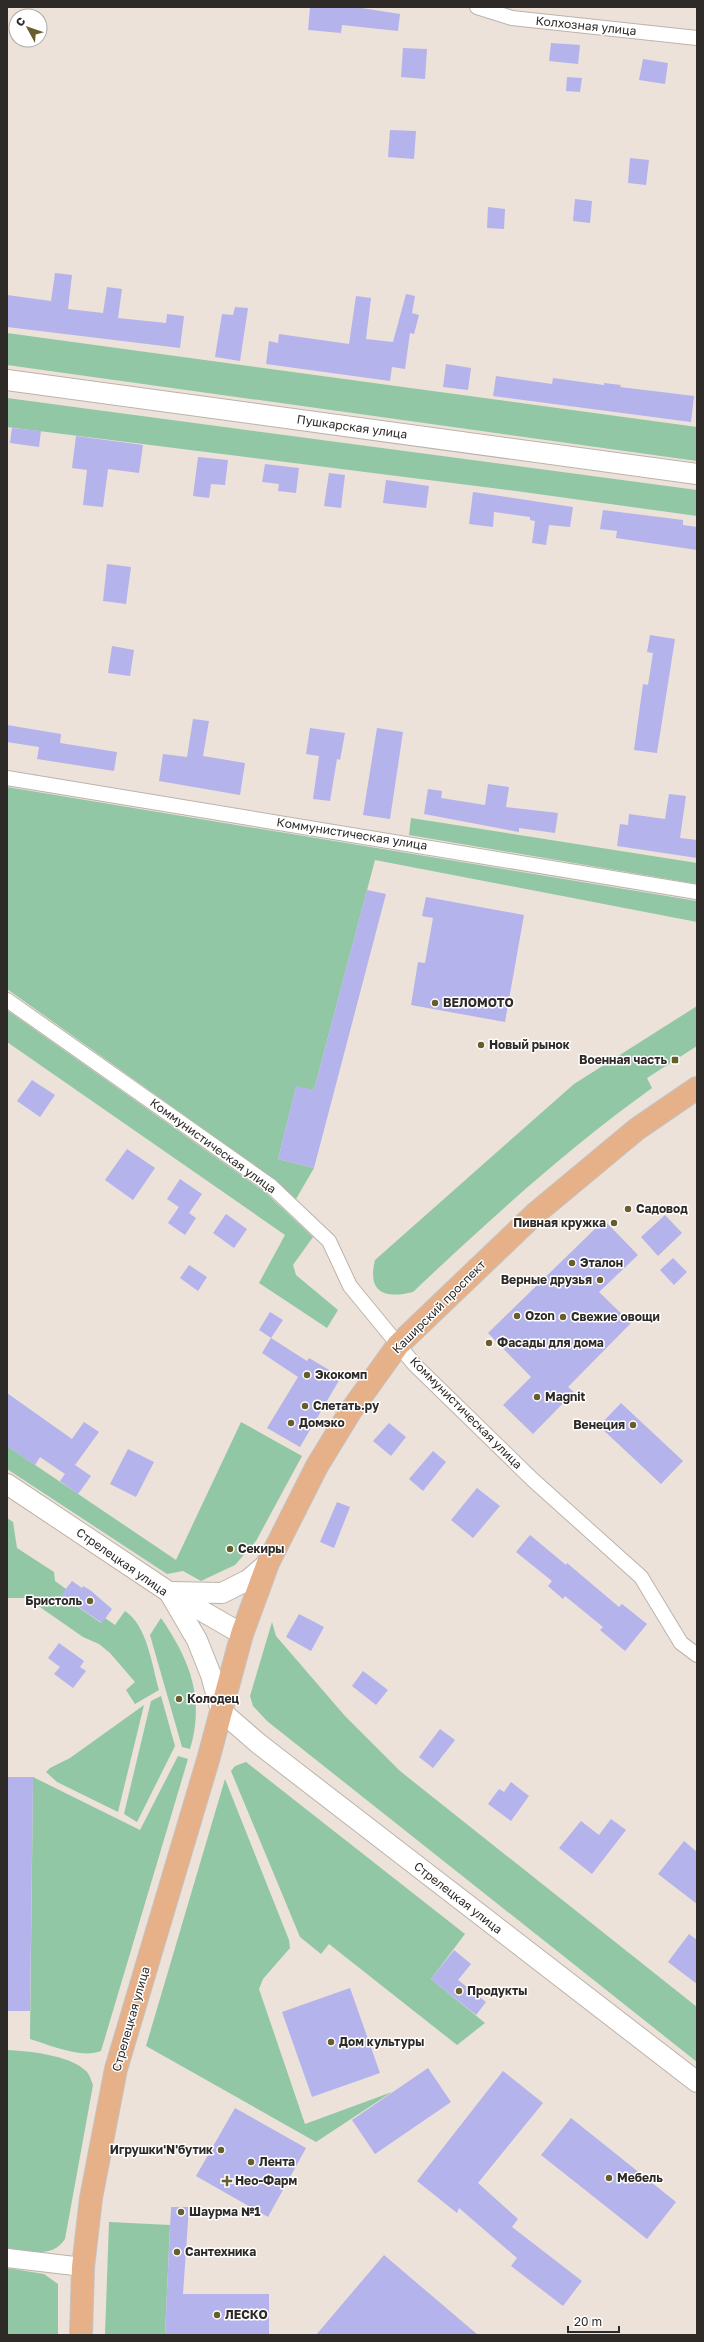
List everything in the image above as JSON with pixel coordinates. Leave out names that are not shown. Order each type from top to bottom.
[{"type":"main road","name":"Пушкарская улица","points":[[7,380],[697,474]]},
{"type":"main road","name":"Каширский проспект","points":[[221,1711],[242,1634],[268,1563],[317,1466],[350,1412],[398,1345],[536,1213],[637,1129],[697,1088]]},
{"type":"main road","name":"Стрелецкая улица","points":[[7,1484],[169,1592],[197,1640],[211,1675],[221,1711],[116,2069],[91,2198],[83,2267],[81,2335]]},
{"type":"main road","points":[[169,1592],[222,1593],[248,1580],[268,1563]]},
{"type":"main road","points":[[169,1592],[242,1634]]},
{"type":"main road","name":"Стрелецкая улица","points":[[221,1711],[259,1744],[697,2082]]},
{"type":"street","name":"Колхозная улица","points":[[477,7],[512,18],[697,38]]},
{"type":"street","name":"Коммунистическая улица","points":[[7,778],[697,892]]},
{"type":"street","name":"Коммунистическая улица","points":[[7,1000],[271,1186],[329,1241],[350,1286],[398,1345],[438,1389],[533,1480],[641,1577],[682,1643],[697,1655]]},
{"type":"street","points":[[7,2258],[83,2267]]},
{"type":"green space","points":[[7,333],[697,427],[697,461],[7,365]]},
{"type":"green space","points":[[7,398],[697,490],[697,516],[516,491],[7,427]]},
{"type":"green space","points":[[7,787],[697,901],[697,922],[375,860],[314,1090],[296,1087],[278,1159],[314,1168],[296,1199],[275,1180],[7,989]]},
{"type":"green space","points":[[411,818],[697,863],[697,884],[409,835]]},
{"type":"green space","points":[[697,1006],[697,1046],[647,1078],[652,1088],[589,1135],[559,1160],[470,1238],[413,1292],[394,1295],[380,1291],[374,1280],[373,1271],[375,1260],[574,1084]]},
{"type":"green space","points":[[7,1010],[265,1192],[313,1237],[293,1265],[296,1275],[338,1310],[327,1328],[259,1283],[285,1235],[7,1042]]},
{"type":"green space","points":[[241,1422],[302,1456],[256,1541],[235,1565],[201,1581],[183,1571],[167,1574],[7,1469],[7,1446],[176,1560]]},
{"type":"green space","points":[[7,1518],[13,1522],[17,1548],[54,1572],[55,1581],[66,1589],[62,1596],[101,1623],[105,1618],[115,1625],[125,1611],[132,1617],[139,1626],[148,1646],[159,1690],[135,1704],[126,1690],[135,1682],[110,1653],[99,1644],[83,1637],[27,1598],[7,1598]]},
{"type":"green space","points":[[161,1618],[180,1649],[192,1680],[196,1713],[190,1749],[182,1747],[150,1635]]},
{"type":"green space","points":[[272,1622],[276,1636],[345,1716],[400,1771],[697,2007],[697,2062],[267,1721],[253,1706],[250,1696]]},
{"type":"green space","points":[[161,1696],[175,1746],[137,1822],[124,1814],[151,1701]]},
{"type":"green space","points":[[144,1705],[118,1812],[57,1782],[46,1772],[50,1768],[70,1758]]},
{"type":"green space","points":[[178,1756],[188,1759],[101,2051],[93,2053],[75,2052],[56,2048],[30,2039],[33,1777],[140,1830]]},
{"type":"green space","points":[[246,1762],[465,1934],[431,1979],[485,2023],[457,2045],[329,1944],[321,1954],[300,1937],[231,1771],[235,1766]]},
{"type":"green space","points":[[225,1779],[289,1940],[290,1948],[263,1979],[259,1989],[305,2124],[392,2092],[316,2142],[146,2046]]},
{"type":"green space","points":[[7,2050],[26,2051],[70,2061],[86,2071],[93,2085],[65,2239],[60,2245],[46,2251],[31,2252],[7,2248]]},
{"type":"green space","points":[[109,2222],[170,2225],[165,2335],[105,2335]]},
{"type":"green space","points":[[7,2268],[44,2274],[58,2284],[58,2335],[7,2335]]},
{"type":"building","points":[[310,7],[355,7],[400,14],[398,31],[342,25],[341,33],[308,30]]},
{"type":"building","points":[[551,43],[580,45],[578,64],[549,61]]},
{"type":"building","points":[[403,48],[427,49],[425,79],[401,77]]},
{"type":"building","points":[[643,59],[668,63],[665,84],[639,80]]},
{"type":"building","points":[[567,77],[582,78],[580,92],[566,91]]},
{"type":"building","points":[[390,130],[416,131],[414,159],[388,157]]},
{"type":"building","points":[[630,158],[649,160],[646,185],[628,183]]},
{"type":"building","points":[[575,199],[592,201],[590,223],[573,221]]},
{"type":"building","points":[[488,207],[505,209],[504,229],[487,228]]},
{"type":"building","points":[[55,273],[72,275],[68,309],[103,313],[107,287],[122,289],[118,318],[166,323],[167,314],[184,316],[180,348],[7,327],[7,295],[51,301]]},
{"type":"building","points":[[406,294],[415,296],[412,313],[419,315],[414,334],[410,333],[405,369],[392,367],[390,381],[266,364],[269,341],[278,343],[279,334],[349,344],[356,296],[371,298],[366,339],[393,342]]},
{"type":"building","points":[[235,307],[248,308],[240,361],[215,357],[222,314],[233,315]]},
{"type":"building","points":[[446,364],[471,368],[468,390],[443,387]]},
{"type":"building","points":[[496,376],[552,384],[553,378],[604,385],[604,383],[621,385],[620,387],[694,396],[691,422],[493,396]]},
{"type":"building","points":[[12,428],[41,431],[39,447],[10,443]]},
{"type":"building","points":[[76,436],[143,445],[139,473],[108,469],[103,507],[83,505],[87,470],[72,468]]},
{"type":"building","points":[[198,457],[228,460],[225,485],[211,484],[209,498],[193,496]]},
{"type":"building","points":[[265,464],[299,468],[296,493],[278,491],[279,484],[262,482]]},
{"type":"building","points":[[329,473],[345,475],[341,508],[324,506]]},
{"type":"building","points":[[386,480],[429,486],[426,508],[383,503]]},
{"type":"building","points":[[473,492],[573,507],[570,527],[549,525],[546,545],[532,543],[535,521],[530,520],[530,517],[494,512],[493,527],[469,524]]},
{"type":"building","points":[[603,510],[683,520],[683,525],[697,527],[697,550],[616,538],[617,531],[600,529]]},
{"type":"building","points":[[107,564],[131,567],[126,604],[103,601]]},
{"type":"building","points":[[650,635],[675,639],[657,753],[634,750],[643,684],[648,685],[653,653],[647,652]]},
{"type":"building","points":[[112,646],[134,650],[130,676],[108,673]]},
{"type":"building","points":[[193,719],[209,721],[203,756],[245,763],[240,795],[159,781],[163,754],[187,757]]},
{"type":"building","points":[[7,725],[61,734],[60,743],[117,752],[114,771],[37,759],[39,747],[7,742]]},
{"type":"building","points":[[310,728],[345,733],[340,760],[337,759],[330,801],[313,799],[319,756],[306,754]]},
{"type":"building","points":[[377,728],[403,732],[390,819],[363,815]]},
{"type":"building","points":[[488,784],[509,787],[506,807],[558,813],[555,833],[519,828],[519,832],[424,814],[428,789],[442,791],[441,798],[485,805]]},
{"type":"building","points":[[669,794],[686,796],[680,838],[697,840],[697,858],[617,846],[620,824],[628,825],[629,814],[665,819]]},
{"type":"building","points":[[367,890],[386,894],[314,1168],[278,1159],[296,1086],[314,1090]]},
{"type":"building","points":[[426,897],[524,915],[505,1022],[411,1005],[418,962],[425,963],[433,918],[422,916]]},
{"type":"building","points":[[32,1080],[55,1095],[40,1117],[17,1101]]},
{"type":"building","points":[[127,1149],[155,1168],[133,1200],[105,1180]]},
{"type":"building","points":[[180,1179],[202,1194],[189,1213],[196,1218],[185,1235],[168,1223],[179,1207],[167,1199]]},
{"type":"building","points":[[226,1214],[247,1229],[234,1248],[213,1233]]},
{"type":"building","points":[[665,1215],[682,1233],[658,1256],[641,1237]]},
{"type":"building","points":[[604,1220],[638,1255],[599,1292],[631,1323],[568,1387],[574,1392],[533,1434],[503,1405],[531,1377],[488,1333]]},
{"type":"building","points":[[673,1258],[687,1272],[674,1285],[660,1270]]},
{"type":"building","points":[[189,1265],[207,1277],[198,1291],[180,1278]]},
{"type":"building","points":[[270,1312],[283,1320],[271,1338],[259,1330]]},
{"type":"building","points":[[271,1338],[307,1361],[309,1358],[341,1377],[300,1447],[267,1428],[298,1377],[262,1353]]},
{"type":"building","points":[[7,1393],[72,1439],[84,1422],[99,1432],[75,1465],[91,1476],[78,1494],[60,1481],[65,1474],[40,1457],[35,1465],[7,1446]]},
{"type":"building","points":[[621,1403],[683,1461],[661,1484],[599,1426]]},
{"type":"building","points":[[389,1423],[406,1437],[391,1456],[373,1441]]},
{"type":"building","points":[[128,1449],[154,1462],[136,1497],[110,1484]]},
{"type":"building","points":[[433,1451],[446,1462],[423,1491],[409,1479]]},
{"type":"building","points":[[477,1488],[500,1506],[473,1538],[451,1520]]},
{"type":"building","points":[[337,1502],[350,1507],[334,1548],[320,1542]]},
{"type":"building","points":[[530,1535],[566,1565],[567,1563],[619,1607],[622,1604],[647,1624],[625,1651],[600,1630],[603,1627],[565,1596],[563,1599],[548,1586],[552,1581],[516,1552]]},
{"type":"building","points":[[72,1581],[82,1588],[83,1586],[90,1590],[112,1609],[102,1623],[61,1595]]},
{"type":"building","points":[[299,1614],[324,1627],[311,1651],[286,1637]]},
{"type":"building","points":[[59,1643],[84,1661],[80,1667],[86,1671],[73,1688],[54,1674],[60,1667],[48,1658]]},
{"type":"building","points":[[363,1671],[388,1690],[376,1705],[352,1686]]},
{"type":"building","points":[[440,1729],[455,1740],[433,1768],[419,1757]]},
{"type":"building","points":[[7,1777],[33,1777],[30,2011],[7,2011]]},
{"type":"building","points":[[511,1782],[529,1796],[511,1821],[488,1804],[499,1789],[504,1792]]},
{"type":"building","points":[[611,1819],[626,1830],[592,1874],[559,1848],[581,1821],[599,1835]]},
{"type":"building","points":[[684,1841],[697,1852],[697,1904],[658,1874]]},
{"type":"building","points":[[689,1934],[697,1940],[697,1984],[668,1962]]},
{"type":"building","name":"Продукты","points":[[454,1950],[471,1964],[458,1980],[486,2002],[476,2015],[431,1979]]},
{"type":"building","name":"Дом культуры","points":[[350,1988],[380,2073],[312,2097],[282,2012]]},
{"type":"building","points":[[428,2068],[451,2102],[375,2154],[352,2120]]},
{"type":"building","points":[[503,2071],[543,2103],[478,2183],[518,2219],[512,2227],[582,2281],[563,2306],[511,2266],[517,2258],[459,2208],[457,2213],[417,2181]]},
{"type":"building","name":"Лента","points":[[235,2108],[306,2148],[268,2217],[196,2176]]},
{"type":"building","name":"Мебель","points":[[571,2118],[676,2202],[647,2239],[541,2155]]},
{"type":"building","name":"ЛЕСКО","points":[[171,2207],[189,2207],[183,2294],[269,2294],[269,2335],[165,2335]]},
{"type":"building","points":[[384,2255],[478,2335],[316,2335]]},
{"type":"place","name":"ВЕЛОМОТО","points":[[435,1003]]},
{"type":"place","name":"Новый рынок","points":[[481,1045]]},
{"type":"place","name":"Военная часть","points":[[675,1060]]},
{"type":"place","name":"Садовод","points":[[628,1209]]},
{"type":"place","name":"Пивная кружка","points":[[614,1223]]},
{"type":"place","name":"Эталон","points":[[572,1263]]},
{"type":"place","name":"Верные друзья","points":[[600,1280]]},
{"type":"place","name":"Ozon","points":[[517,1316]]},
{"type":"place","name":"Свежие овощи","points":[[563,1317]]},
{"type":"place","name":"Фасады для дома","points":[[489,1343]]},
{"type":"place","name":"Экокомп","points":[[307,1375]]},
{"type":"place","name":"Magnit","points":[[537,1397]]},
{"type":"place","name":"Слетать.ру","points":[[305,1406]]},
{"type":"place","name":"Домэко","points":[[291,1423]]},
{"type":"place","name":"Венеция","points":[[633,1425]]},
{"type":"place","name":"Секиры","points":[[230,1549]]},
{"type":"place","name":"Бристоль","points":[[90,1601]]},
{"type":"place","name":"Колодец","points":[[179,1699]]},
{"type":"place","name":"Продукты","points":[[459,1991]]},
{"type":"place","name":"Дом культуры","points":[[331,2042]]},
{"type":"place","name":"Игрушки'N'бутик","points":[[221,2150]]},
{"type":"place","name":"Лента","points":[[251,2162]]},
{"type":"place","name":"Мебель","points":[[609,2178]]},
{"type":"place","name":"Нео-Фарм","points":[[227,2181]]},
{"type":"place","name":"Шаурма №1","points":[[181,2212]]},
{"type":"place","name":"Сантехника","points":[[177,2252]]},
{"type":"place","name":"ЛЕСКО","points":[[217,2315]]}]
